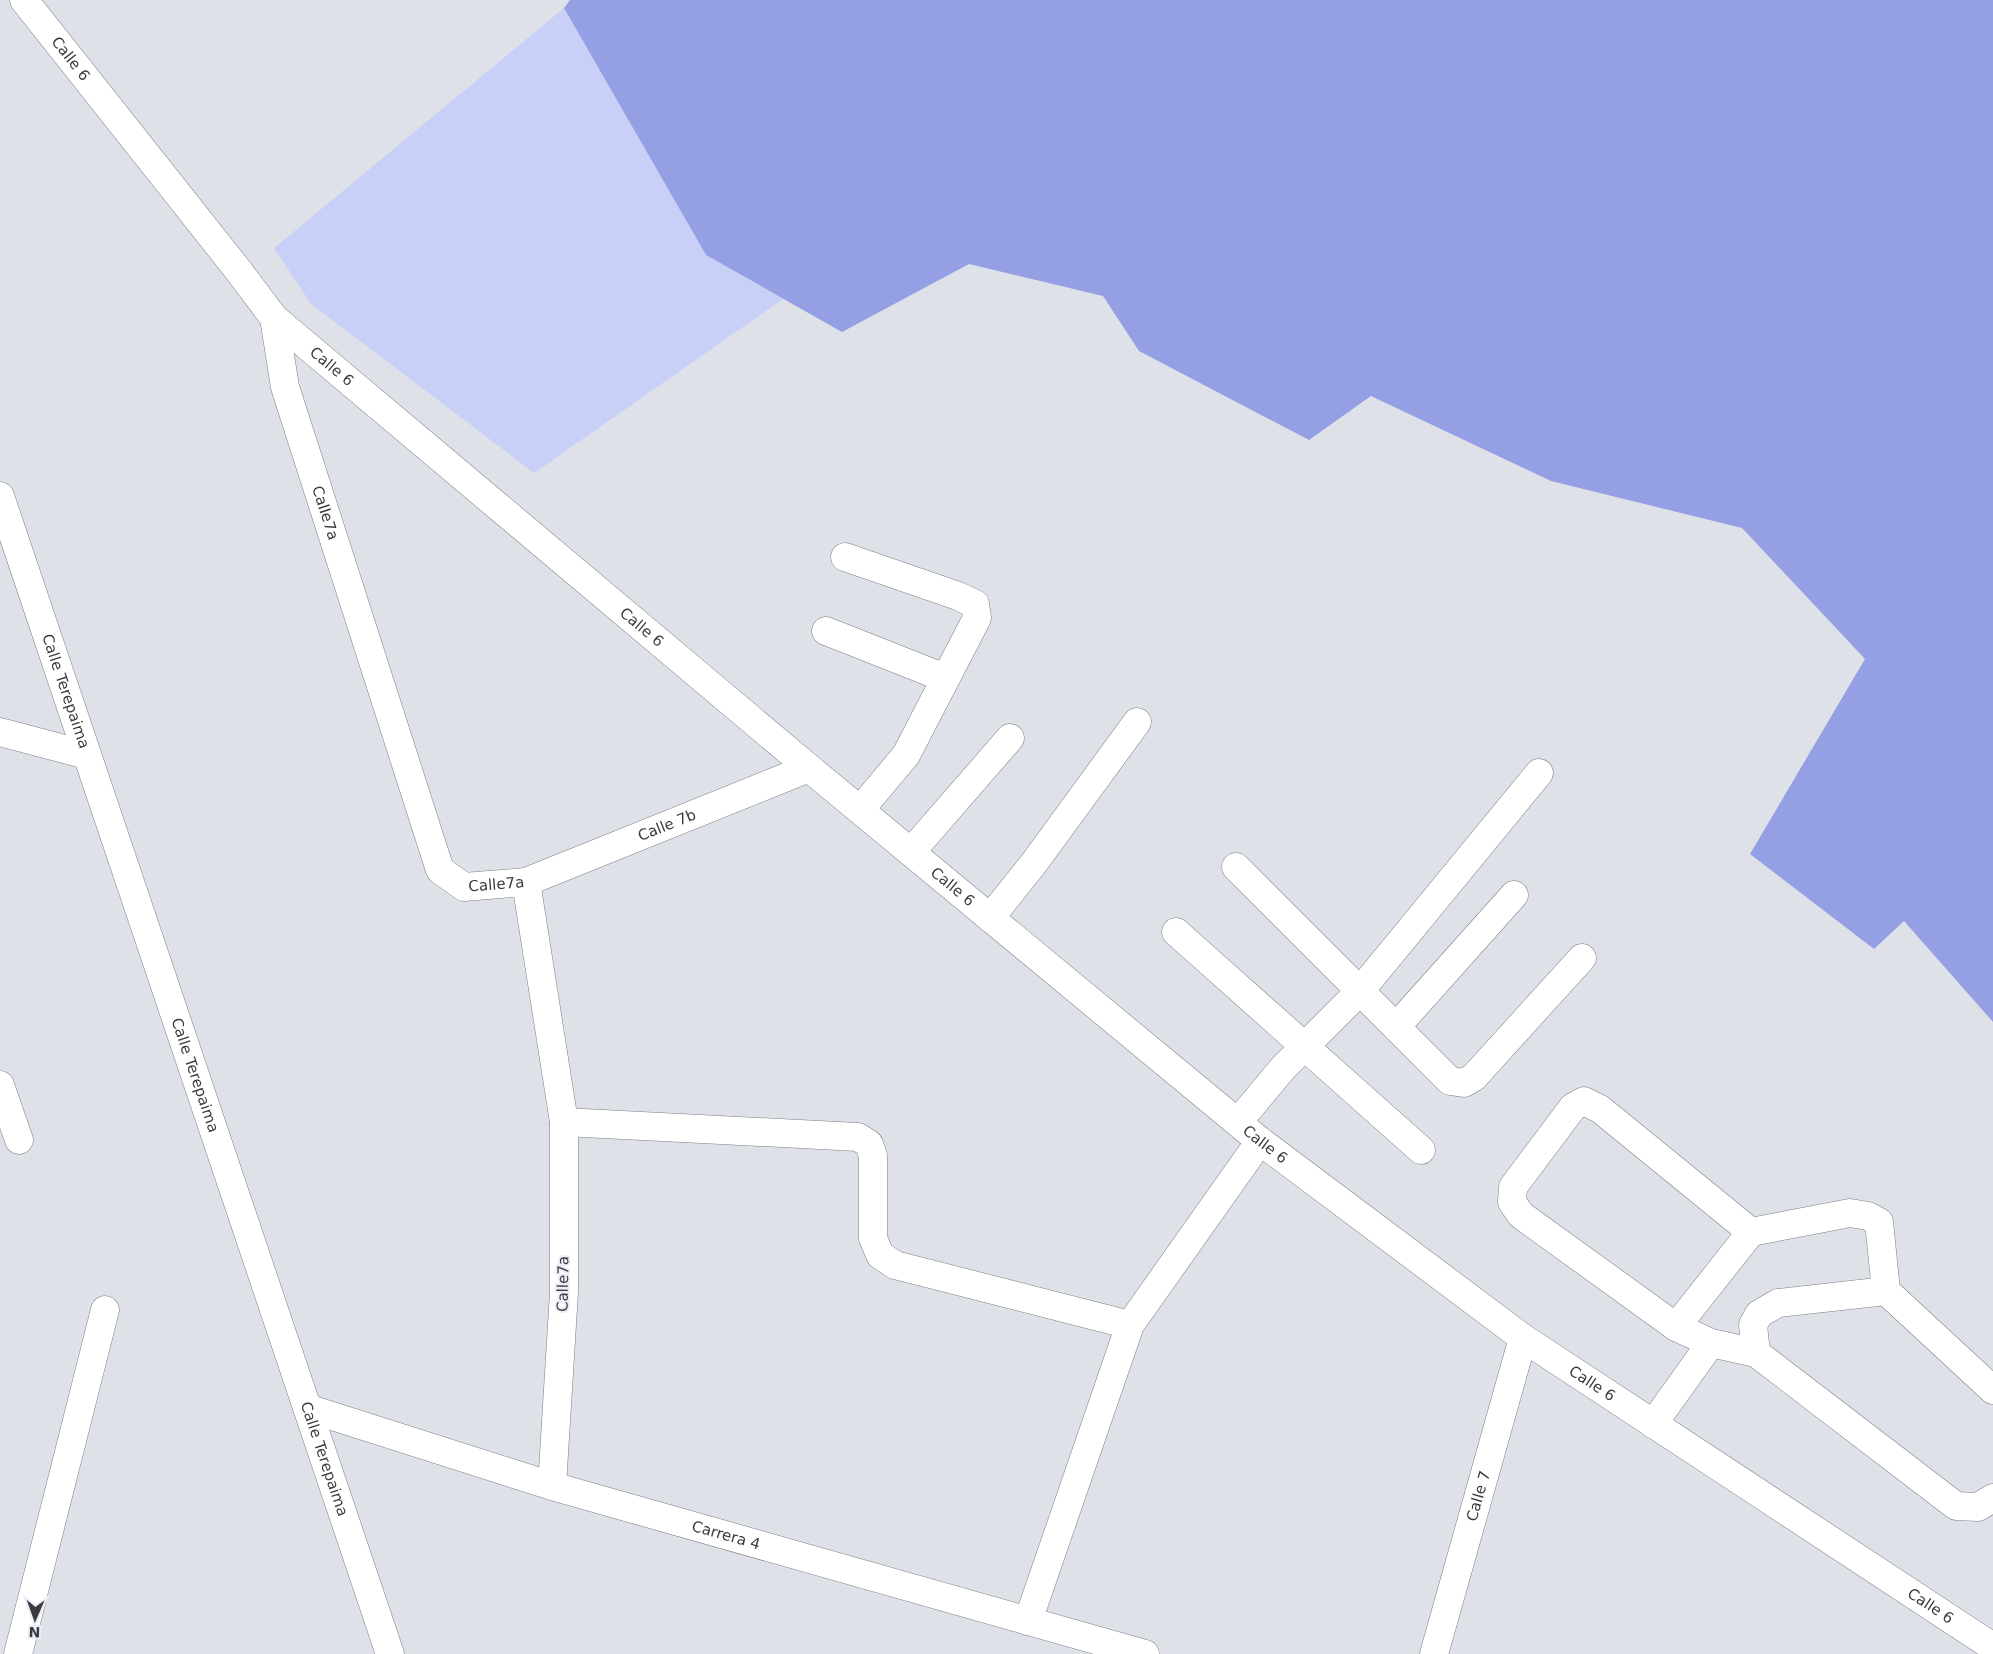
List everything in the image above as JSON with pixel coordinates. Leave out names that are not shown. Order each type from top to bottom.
[{"type":"street","name":"Calle 6","points":[[24,0],[232,262],[274,318],[809,768],[1260,1141],[1523,1338],[1993,1647]]},
{"type":"street","name":"Calle7a","points":[[274,318],[285,387],[440,870],[464,887],[526,882],[564,1122],[564,1292],[552,1486]]},
{"type":"street","name":"Calle Terepaima","points":[[0,496],[390,1654]]},
{"type":"street","points":[[845,557],[976,604],[977,618],[906,755],[860,810]]},
{"type":"street","points":[[826,631],[945,678]]},
{"type":"street","points":[[990,918],[1034,863],[1137,722]]},
{"type":"street","points":[[0,732],[87,755]]},
{"type":"street","points":[[911,852],[1010,738]]},
{"type":"street","name":"Calle 7b","points":[[526,882],[809,768]]},
{"type":"street","points":[[1238,1122],[1283,1068],[1360,991],[1540,773]]},
{"type":"street","points":[[1236,867],[1450,1081],[1464,1083],[1474,1078],[1582,958]]},
{"type":"street","points":[[1396,1027],[1514,895]]},
{"type":"street","points":[[1176,932],[1421,1150]]},
{"type":"street","points":[[0,1085],[19,1140]]},
{"type":"street","points":[[1751,1232],[1600,1109],[1584,1101],[1573,1107],[1513,1187],[1512,1202],[1521,1215],[1676,1327],[1712,1342],[1756,1354],[1956,1506],[1978,1508],[1993,1498]]},
{"type":"street","points":[[564,1122],[858,1137],[869,1144],[873,1156],[873,1238],[880,1255],[895,1265],[1130,1325]]},
{"type":"street","points":[[1028,1620],[1130,1325],[1260,1141]]},
{"type":"street","points":[[1676,1327],[1751,1232],[1850,1213],[1868,1216],[1879,1222],[1886,1291],[1993,1390]]},
{"type":"street","points":[[1756,1354],[1753,1325],[1760,1314],[1778,1303],[1886,1291]]},
{"type":"street","points":[[18,1654],[105,1310]]},
{"type":"street","name":"Calle 7","points":[[1434,1654],[1523,1338]]},
{"type":"street","points":[[1653,1424],[1712,1342]]},
{"type":"street","name":"Carrera 4","points":[[307,1408],[552,1486],[1145,1654]]},
{"type":"shaded area","points":[[570,0],[1993,0],[1993,1022],[1904,921],[1874,949],[1750,854],[1865,659],[1742,528],[1551,481],[1371,396],[1309,440],[1139,351],[1103,296],[969,264],[842,332],[706,255],[564,8]]},
{"type":"shaded area","points":[[564,8],[706,255],[783,299],[534,473],[311,304],[274,248]]}]
